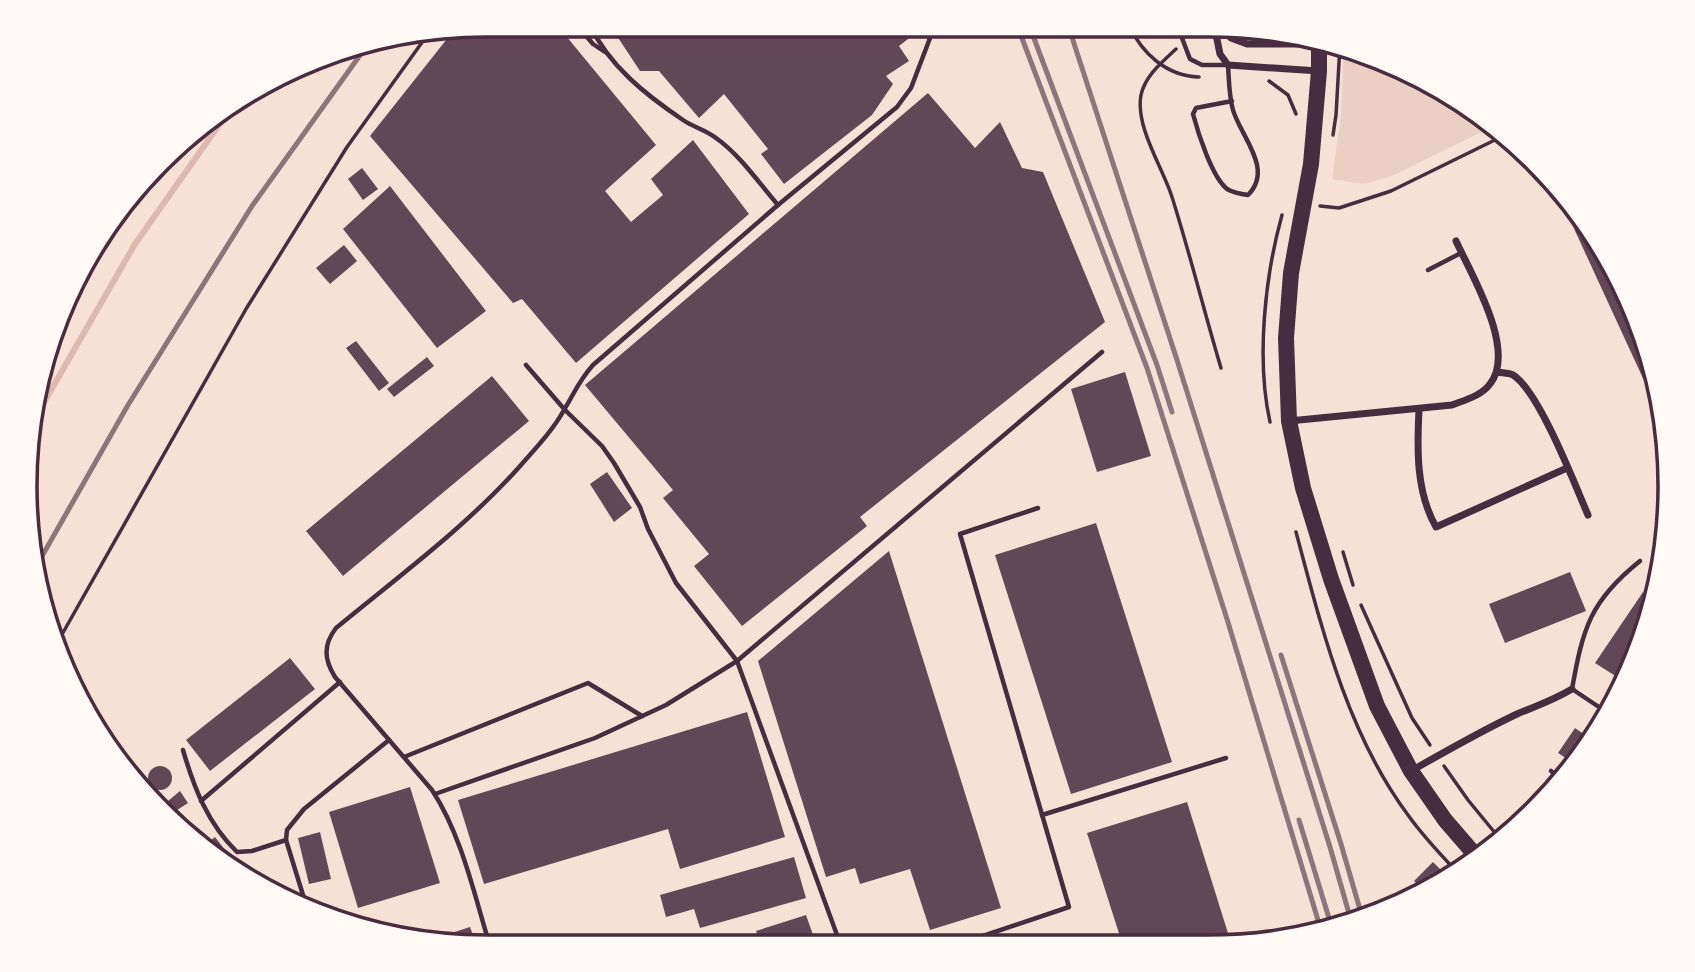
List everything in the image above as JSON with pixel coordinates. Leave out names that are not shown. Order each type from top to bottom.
[{"type":"main road","points":[[1319,50],[1311,164],[1291,272],[1286,338],[1289,421],[1303,488],[1331,579],[1377,706],[1411,771],[1444,820],[1471,850]]},
{"type":"street","points":[[1218,37],[1220,54],[1228,65],[1319,71]]},
{"type":"street","points":[[1231,38],[1247,44],[1283,43]]},
{"type":"street","points":[[1289,421],[1452,405],[1476,396],[1489,386],[1497,372],[1499,352],[1491,317],[1456,241]]},
{"type":"street","points":[[1497,372],[1512,374],[1528,389],[1551,430],[1588,515]]},
{"type":"street","points":[[1419,410],[1417,454],[1424,501],[1436,527],[1567,468]]},
{"type":"street","points":[[1411,771],[1467,739],[1520,713],[1550,703],[1572,690]]},
{"type":"lane","points":[[587,37],[606,52]]},
{"type":"lane","points":[[597,37],[606,52],[635,84],[685,121],[714,136],[734,153],[778,205]]},
{"type":"lane","points":[[487,935],[453,828],[435,794],[328,666],[325,656],[327,645],[336,628],[491,497],[538,445],[565,410],[571,395],[593,365],[778,205],[897,107],[911,88],[930,37]]},
{"type":"lane","points":[[1181,37],[1190,59],[1196,63],[1228,65],[1232,101],[1233,110],[1257,163],[1259,175],[1255,187],[1248,195],[1238,194],[1227,188],[1217,178],[1193,114],[1196,108],[1232,101]]},
{"type":"lane","points":[[1428,270],[1461,253]]},
{"type":"lane","points":[[435,794],[595,738],[666,705],[737,661],[1102,352]]},
{"type":"lane","points":[[526,365],[614,463],[640,508],[676,583],[737,661],[837,935]]},
{"type":"lane","points":[[987,935],[1069,908],[960,534],[1038,508]]},
{"type":"lane","points":[[1600,708],[1572,690],[1586,624],[1601,597],[1640,561]]},
{"type":"lane","points":[[201,801],[340,682]]},
{"type":"lane","points":[[404,757],[588,683],[642,716]]},
{"type":"lane","points":[[303,896],[286,841],[287,830],[304,809],[389,740]]},
{"type":"lane","points":[[183,750],[201,801],[237,852],[252,851],[286,841]]},
{"type":"lane","points":[[1042,815],[1226,758]]},
{"type":"path","points":[[62,633],[246,309],[346,147],[422,42]]},
{"type":"path","points":[[1183,44],[1153,70],[1141,94],[1141,113],[1147,136],[1171,195],[1221,368]]},
{"type":"path","points":[[1281,89],[1293,104],[1297,124]]},
{"type":"path","points":[[1318,218],[1320,206],[1339,208],[1391,191],[1495,140]]},
{"type":"path","points":[[1339,542],[1356,593]]},
{"type":"path","points":[[1361,604],[1406,707],[1426,740]]},
{"type":"path","points":[[1449,773],[1494,832]]},
{"type":"shaded area","points":[[1343,58],[1408,83],[1459,112],[1483,131],[1392,176],[1364,184],[1332,179],[1341,116]]},
{"type":"building","points":[[567,37],[656,145],[605,191],[631,222],[663,195],[651,179],[693,140],[749,214],[576,363],[522,299],[513,303],[370,136],[447,39]]},
{"type":"building","points":[[618,37],[911,37],[899,46],[909,61],[886,76],[893,84],[872,115],[784,184],[761,154],[768,149],[724,94],[699,118],[659,71],[640,71]]},
{"type":"building","points":[[928,93],[975,148],[1000,122],[1022,168],[1043,172],[1105,322],[860,517],[867,526],[742,626],[694,566],[709,554],[663,498],[673,490],[585,385]]},
{"type":"building","points":[[362,168],[378,189],[363,200],[348,179]]},
{"type":"building","points":[[390,186],[486,311],[437,348],[343,229]]},
{"type":"building","points":[[1569,219],[1583,236],[1612,287],[1634,342],[1648,388]]},
{"type":"building","points":[[344,245],[357,261],[330,284],[316,268]]},
{"type":"building","points":[[356,341],[389,383],[379,391],[346,348]]},
{"type":"building","points":[[427,357],[434,366],[394,397],[387,389]]},
{"type":"building","points":[[1125,372],[1151,456],[1097,472],[1071,389]]},
{"type":"building","points":[[492,376],[529,421],[343,576],[306,531]]},
{"type":"building","points":[[607,472],[632,508],[614,522],[590,484]]},
{"type":"building","points":[[1096,523],[1172,762],[1071,794],[995,555]]},
{"type":"building","points":[[889,551],[1001,908],[930,930],[910,869],[860,884],[855,868],[826,877],[758,661]]},
{"type":"building","points":[[1570,572],[1586,611],[1505,643],[1489,604]]},
{"type":"building","points":[[1643,592],[1645,594],[1634,630],[1616,676],[1595,663]]},
{"type":"building","points":[[290,658],[315,689],[210,771],[186,740]]},
{"type":"building","points":[[747,712],[785,837],[680,869],[668,829],[484,884],[458,800]]},
{"type":"building","points":[[1575,728],[1584,734],[1566,758],[1558,753]]},
{"type":"building","points":[[155,766],[165,766],[172,773],[172,783],[165,790],[155,790],[148,782],[148,773]]},
{"type":"building","points":[[410,787],[440,883],[358,908],[329,812]]},
{"type":"building","points":[[180,791],[188,803],[176,811],[166,802]]},
{"type":"building","points":[[1187,802],[1228,934],[1119,935],[1087,833]]},
{"type":"building","points":[[320,832],[331,879],[309,884],[298,838]]},
{"type":"building","points":[[215,837],[225,850],[224,851],[211,840]]},
{"type":"building","points":[[794,857],[806,898],[700,928],[694,909],[666,917],[660,895]]},
{"type":"building","points":[[1433,862],[1441,870],[1417,884],[1414,881]]},
{"type":"building","points":[[806,915],[813,935],[757,935],[756,931]]},
{"type":"building","points":[[470,927],[473,935],[457,934],[450,933]]},
{"type":"waterway","points":[[45,401],[135,244],[218,126]]},
{"type":"railway","points":[[1022,37],[1147,368],[1227,619],[1318,922]]},
{"type":"railway","points":[[1034,37],[1157,365],[1172,412]]},
{"type":"railway","points":[[1072,37],[1177,360],[1349,912]]},
{"type":"railway","points":[[42,555],[128,405],[252,206],[360,55]]},
{"type":"railway","points":[[1281,655],[1360,909]]},
{"type":"railway","points":[[1299,820],[1329,919]]}]
